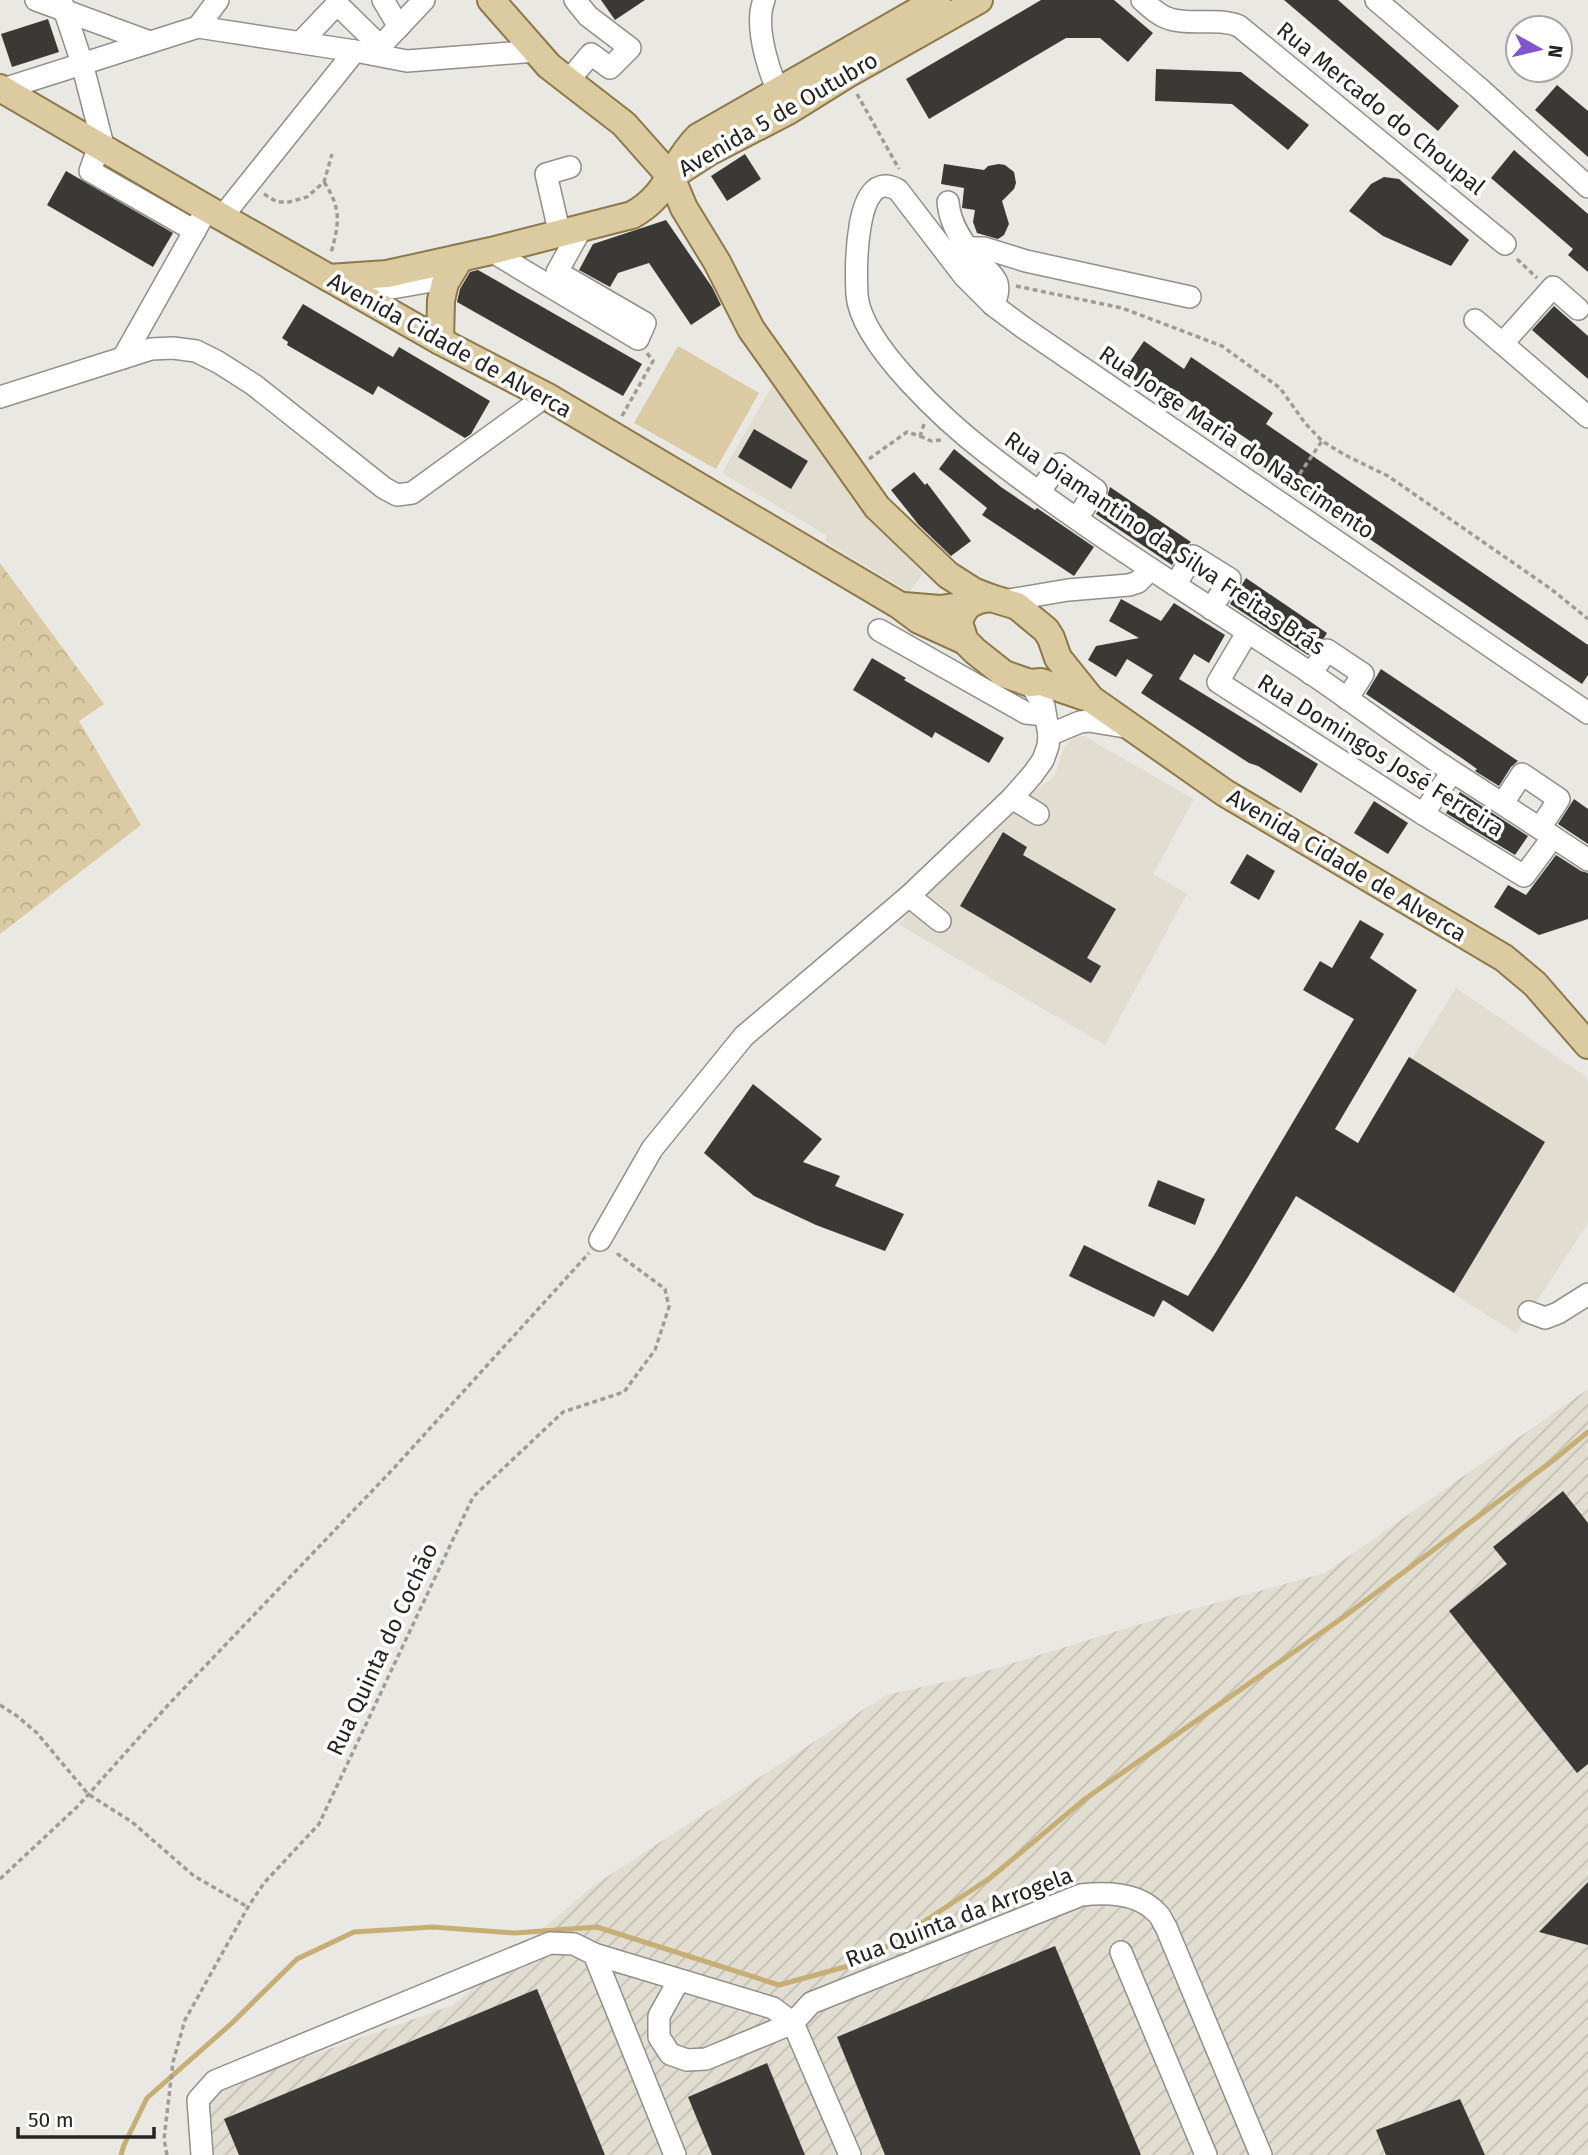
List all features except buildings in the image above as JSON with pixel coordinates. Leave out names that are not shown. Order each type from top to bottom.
[{"type":"main road","points":[[492,0],[549,66],[624,124],[671,177],[684,208],[717,262],[751,329],[877,507],[948,575],[988,601],[962,614],[959,623],[965,641]]},
{"type":"main road","name":"Avenida 5 de Outubro","points":[[327,277],[387,274],[632,215],[646,207],[671,177],[937,0]]},
{"type":"main road","name":"Avenida 5 de Outubro","points":[[783,102],[846,75],[979,0]]},
{"type":"main road","name":"Avenida Cidade de Alverca","points":[[1,89],[102,148],[208,219],[327,277],[440,341],[546,396],[899,605],[919,620],[965,641],[1004,674],[1091,699]]},
{"type":"main road","points":[[440,341],[445,283],[460,258]]},
{"type":"main road","name":"Avenida Cidade de Alverca","points":[[899,605],[940,609],[988,601],[1027,613],[1046,630],[1058,658],[1091,699],[1225,793],[1504,958],[1535,984],[1588,1045]]},
{"type":"main road","points":[[1035,683],[1050,676],[1056,668],[1058,658]]},
{"type":"street","points":[[36,0],[62,5],[150,42]]},
{"type":"street","points":[[198,27],[218,0]]},
{"type":"street","points":[[383,0],[398,27]]},
{"type":"street","points":[[123,358],[208,219],[264,164],[370,51],[424,0]]},
{"type":"street","points":[[568,80],[591,54],[611,68],[630,48],[588,16],[575,0]]},
{"type":"street","points":[[764,0],[761,6],[762,40],[783,102]]},
{"type":"street","name":"Rua Mercado do Choupal","points":[[1142,0],[1167,19],[1231,23],[1239,26],[1505,244]]},
{"type":"street","points":[[1376,0],[1479,88],[1588,187]]},
{"type":"street","points":[[302,42],[337,4],[370,51]]},
{"type":"street","points":[[62,5],[82,63],[102,148]]},
{"type":"street","points":[[1,89],[198,27],[370,51],[407,61],[536,51]]},
{"type":"street","points":[[491,251],[638,339],[645,324],[557,272],[570,232],[546,174],[570,167]]},
{"type":"street","name":"Rua Jorge Maria do Nascimento","points":[[894,180],[892,186],[904,195],[964,276],[993,305],[1588,712]]},
{"type":"street","name":"Rua Diamantino da Silva Freitas Brás","points":[[894,180],[875,190],[864,205],[856,275],[858,304],[862,318],[887,357],[930,402],[986,453],[1077,518],[1452,772],[1588,860]]},
{"type":"street","points":[[948,202],[950,218],[967,248],[993,276],[997,295],[993,305]]},
{"type":"street","points":[[967,248],[985,248],[1026,261],[1189,297]]},
{"type":"street","points":[[358,294],[432,281],[460,258]]},
{"type":"street","points":[[1503,344],[1553,287],[1585,308]]},
{"type":"street","points":[[151,311],[156,329],[173,348]]},
{"type":"street","points":[[1475,320],[1588,417]]},
{"type":"street","points":[[0,397],[151,349],[196,351],[254,385],[384,488],[397,495],[412,493],[546,396]]},
{"type":"street","points":[[1040,491],[1059,464],[1096,489],[1077,518]]},
{"type":"street","points":[[1175,585],[1193,556],[1230,579],[1211,608]]},
{"type":"street","points":[[988,601],[1129,585],[1138,582],[1151,569]]},
{"type":"street","points":[[1046,630],[1050,610],[1055,601],[1068,590]]},
{"type":"street","points":[[916,651],[934,626]]},
{"type":"street","points":[[879,630],[1047,725],[1089,721],[1132,728]]},
{"type":"street","name":"Rua Domingos José Ferreira","points":[[1247,633],[1218,682],[1524,876],[1546,832]]},
{"type":"street","points":[[1311,674],[1327,650],[1363,674],[1347,699]]},
{"type":"street","points":[[600,1240],[652,1149],[744,1036],[909,895],[1012,798],[1043,760],[1048,746],[1047,725],[1044,706],[1035,683]]},
{"type":"street","points":[[1423,814],[1452,772]]},
{"type":"street","points":[[1503,803],[1522,774],[1559,799],[1546,832]]},
{"type":"street","points":[[1012,798],[1038,814]]},
{"type":"street","points":[[909,895],[940,921]]},
{"type":"street","points":[[1529,1312],[1545,1318],[1588,1294]]},
{"type":"street","name":"Rua Quinta da Arrogela","points":[[793,2024],[811,2003],[1081,1895],[1106,1892],[1139,1900],[1157,1912],[1166,1927],[1261,2155]]},
{"type":"street","points":[[202,2155],[198,2100],[215,2081],[550,1943],[574,1944],[594,1954],[773,2008],[793,2024],[850,2155]]},
{"type":"street","points":[[1121,1952],[1206,2155]]},
{"type":"street","points":[[594,1954],[675,2155]]},
{"type":"street","points":[[679,1980],[659,2016],[659,2037],[670,2054],[687,2060],[706,2059],[793,2024]]},
{"type":"path","points":[[852,85],[894,180]]},
{"type":"path","points":[[264,164],[264,195],[277,202],[289,202],[307,198],[324,182],[332,154]]},
{"type":"path","points":[[324,182],[334,196],[339,216],[327,277]]},
{"type":"path","points":[[1522,266],[1533,276]]},
{"type":"path","points":[[996,283],[1122,308],[1222,346],[1280,388],[1305,423],[1322,441],[1388,476],[1541,582],[1588,619]]},
{"type":"path","points":[[612,436],[653,361],[638,339]]},
{"type":"path","points":[[899,437],[907,432],[920,436],[930,402]]},
{"type":"path","points":[[1280,503],[1322,441]]},
{"type":"path","points":[[0,1879],[78,1807],[169,1703],[394,1468],[600,1240]]},
{"type":"path","name":"Rua Quinta do Cochão","points":[[167,2155],[164,2139],[173,2062],[185,2020],[264,1883],[319,1824],[473,1497],[563,1412],[624,1392],[655,1350],[669,1307],[665,1289],[600,1240]]},
{"type":"path","points":[[0,1705],[37,1733],[88,1794],[132,1822],[194,1876],[248,1907]]},
{"type":"shaded area","points":[[775,381],[892,541],[923,574],[909,592],[826,542],[826,535],[722,473]]},
{"type":"shaded area","points":[[1084,736],[1194,799],[1153,874],[1187,894],[1105,1045],[898,924],[1028,795],[1054,777],[1064,748],[1074,737]]},
{"type":"shaded area","points":[[1456,988],[1585,1076],[1588,1083],[1588,1223],[1516,1333],[1318,1210]]},
{"type":"shaded area","points":[[1588,1389],[1588,2155],[195,2155],[203,2094],[453,2005],[593,1886],[886,1695],[967,1677],[1154,1620],[1325,1573]]},
{"type":"green space","points":[[678,346],[759,393],[716,469],[634,423]]},
{"type":"green space","points":[[0,563],[104,704],[79,721],[141,825],[0,934]]},
{"type":"waterway","points":[[121,2155],[147,2098],[232,2023],[297,1959],[354,1932],[433,1927],[515,1933],[597,1927],[779,1985],[863,1962],[990,1878],[1085,1799],[1345,1616],[1588,1432]]}]
